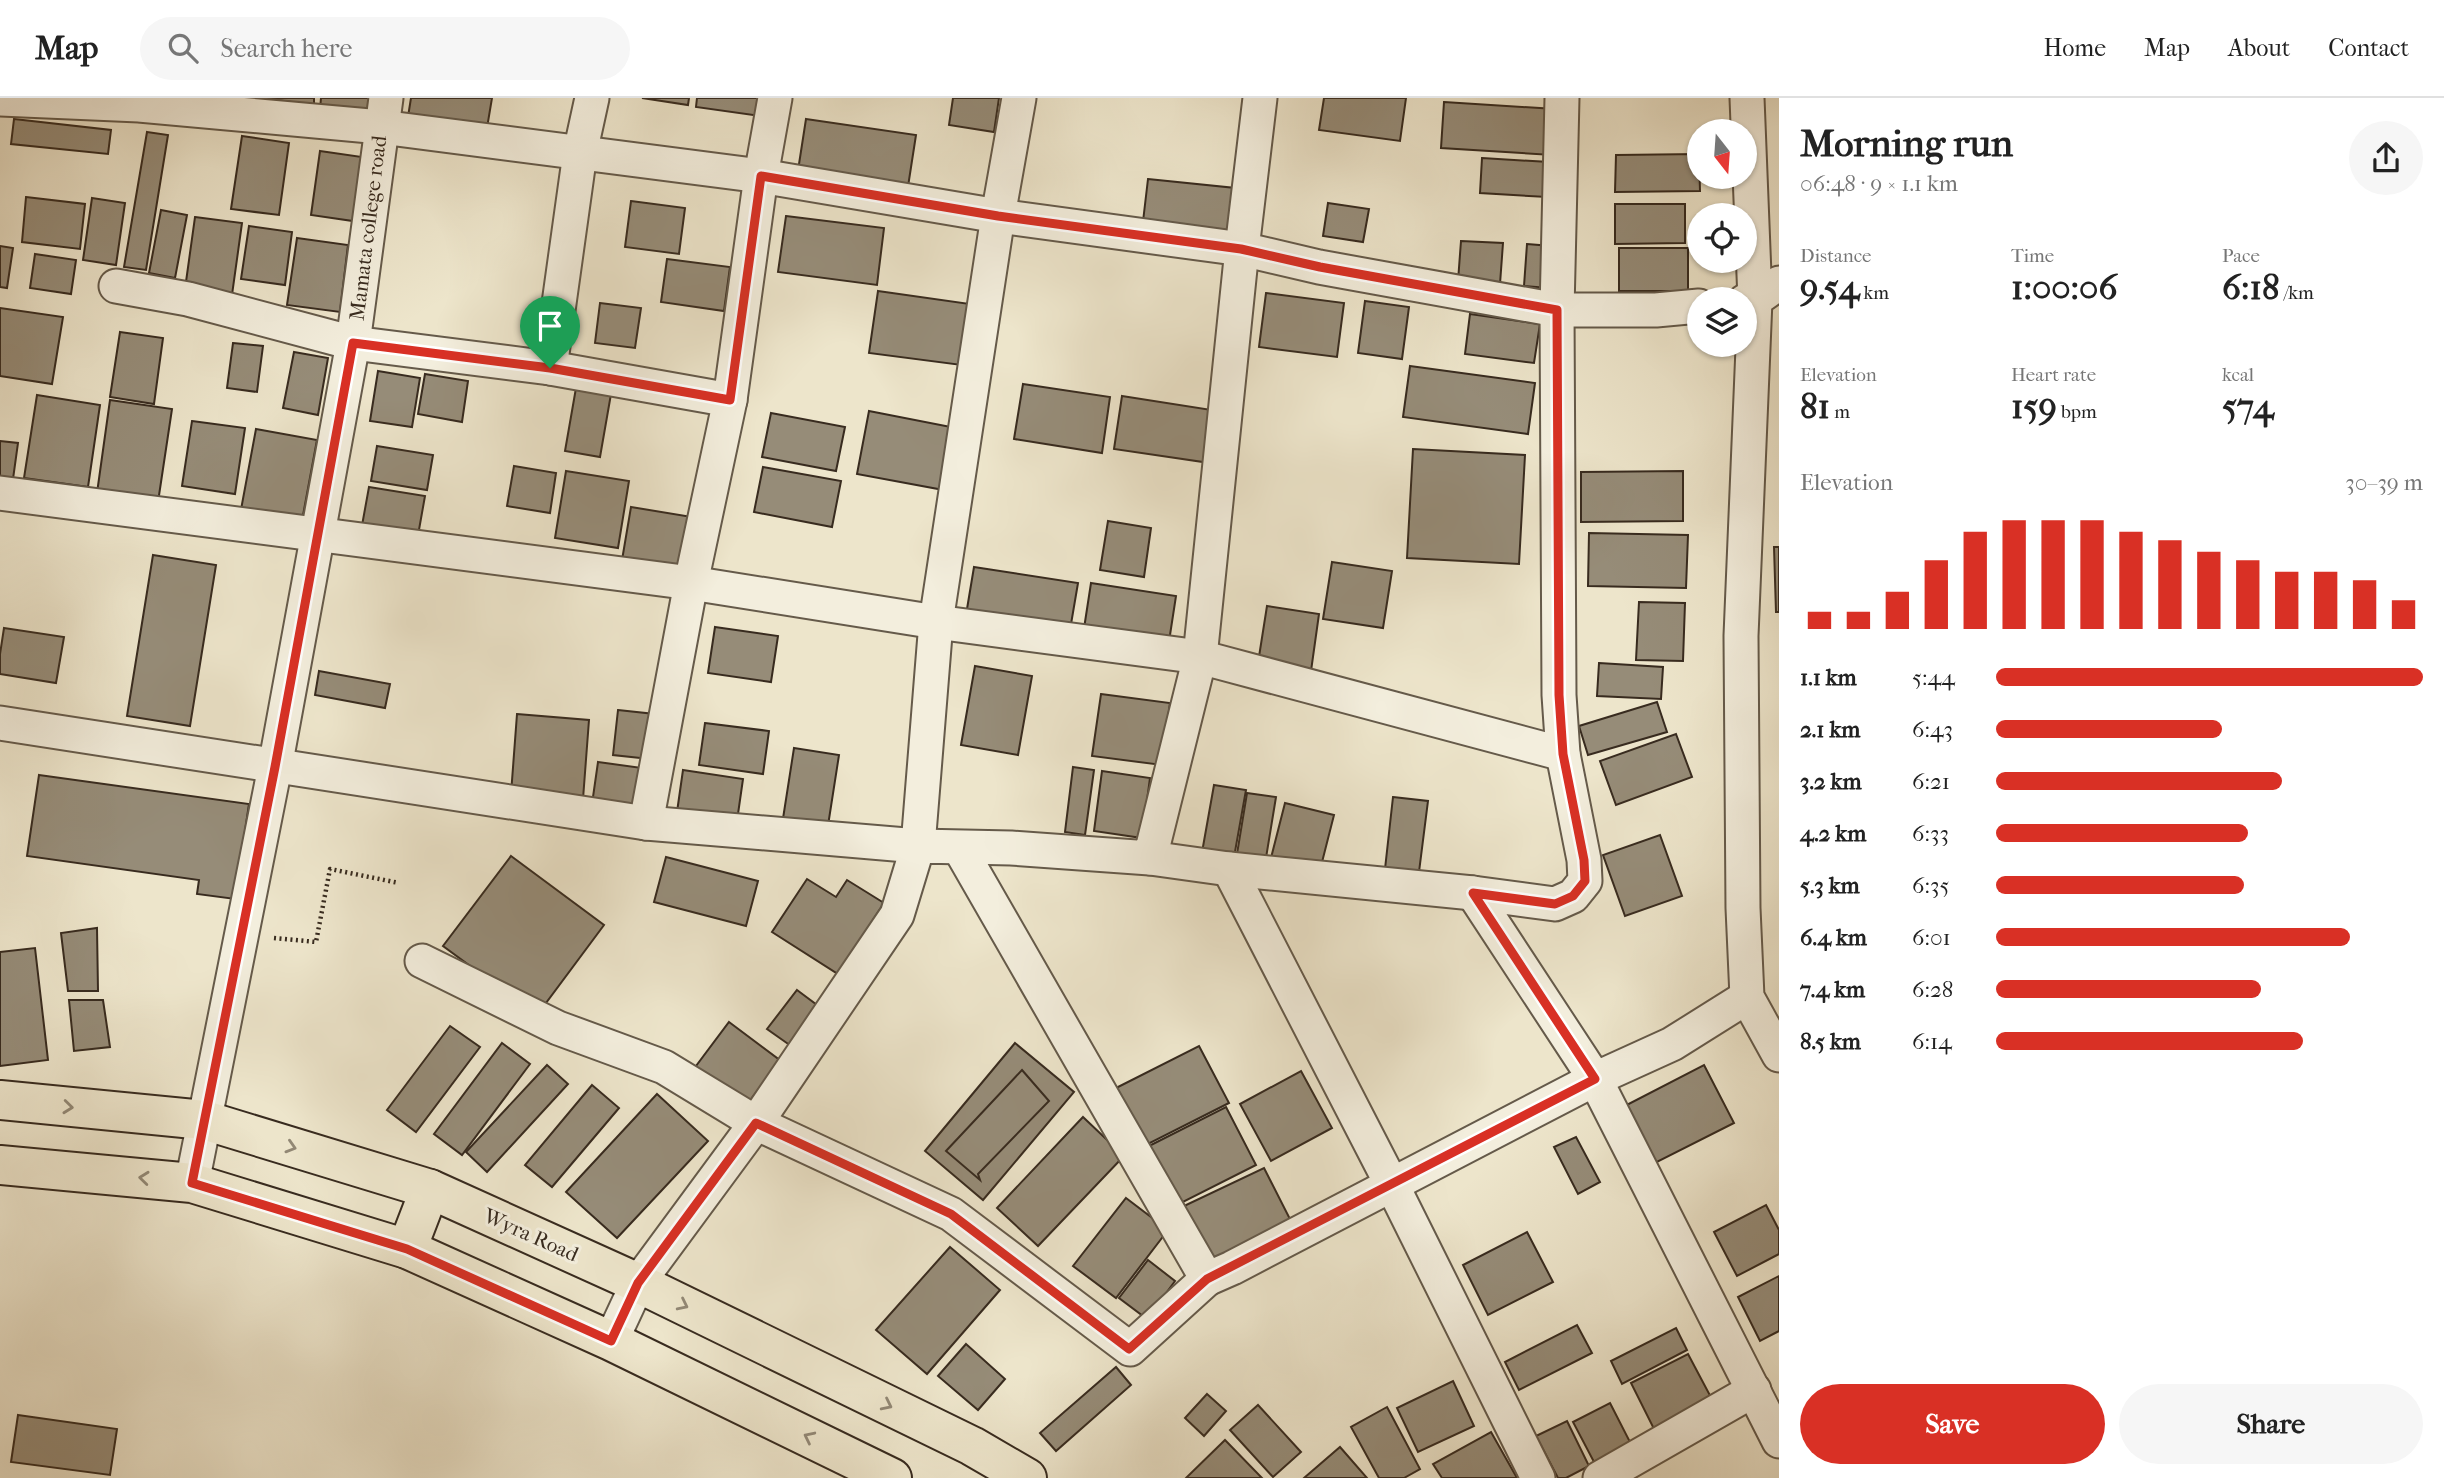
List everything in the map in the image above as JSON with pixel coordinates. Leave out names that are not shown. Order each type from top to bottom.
[{"type":"main road","name":"Wyra Road","points":[[0,1100],[204,1120],[430,1189],[638,1283],[972,1446],[1027,1478]]},
{"type":"main road","points":[[0,1164],[192,1183],[407,1249],[611,1341],[892,1478]]},
{"type":"main road","points":[[407,1249],[430,1189]]},
{"type":"street","points":[[550,368],[580,153],[592,98]]},
{"type":"street","points":[[646,823],[691,583],[730,400],[761,176],[775,98]]},
{"type":"street","points":[[611,1341],[638,1283],[756,1123],[897,915],[918,846],[936,622],[998,216],[1019,98]]},
{"type":"street","points":[[1150,858],[1200,657],[1241,249],[1260,98]]},
{"type":"street","points":[[0,723],[646,823],[960,849],[1011,848],[1150,858],[1555,904],[1573,896],[1585,881],[1584,860],[1563,754],[1559,695],[1557,310],[1562,98]]},
{"type":"street","points":[[1747,98],[1766,396],[1741,636],[1743,908],[1747,997],[1779,1055]]},
{"type":"street","points":[[0,99],[383,113],[580,153],[761,176],[998,216],[1241,249],[1320,267],[1557,310],[1656,310],[1687,307]]},
{"type":"street","name":"Mamata college road","points":[[192,1183],[275,767],[353,343],[383,113]]},
{"type":"street","points":[[117,286],[188,299],[353,343],[550,368],[730,400]]},
{"type":"street","points":[[0,493],[691,583],[936,622],[1200,657],[1563,754]]},
{"type":"street","points":[[960,849],[1207,1279]]},
{"type":"street","points":[[1229,869],[1392,1185],[1538,1478]]},
{"type":"street","points":[[1473,893],[1595,1079],[1779,1441]]},
{"type":"street","points":[[422,961],[558,1028],[664,1067],[756,1123],[951,1214],[1129,1349],[1207,1279],[1595,1079],[1672,1044],[1747,997]]},
{"type":"street","points":[[1600,1478],[1754,1390]]},
{"type":"path","points":[[242,936],[316,942],[330,869],[399,883]]},
{"type":"building","points":[[262,98],[314,98],[314,105]]},
{"type":"building","points":[[321,98],[376,98],[374,115],[320,109]]},
{"type":"building","points":[[411,98],[492,98],[486,134],[407,123]]},
{"type":"building","points":[[642,98],[689,98],[688,105]]},
{"type":"building","points":[[697,98],[770,98],[767,117],[696,107]]},
{"type":"building","points":[[953,98],[999,98],[994,132],[949,125]]},
{"type":"building","points":[[1324,98],[1406,98],[1400,141],[1319,130]]},
{"type":"building","points":[[1444,102],[1555,109],[1552,155],[1441,148]]},
{"type":"building","points":[[14,119],[111,130],[108,154],[11,144]]},
{"type":"building","points":[[806,119],[916,135],[907,193],[797,177]]},
{"type":"building","points":[[147,132],[168,135],[146,270],[124,267]]},
{"type":"building","points":[[242,136],[289,143],[279,215],[231,209]]},
{"type":"building","points":[[320,151],[362,157],[353,221],[311,215]]},
{"type":"building","points":[[1687,154],[1687,189],[1700,191],[1615,192],[1616,155]]},
{"type":"building","points":[[1482,158],[1549,162],[1547,197],[1480,193]]},
{"type":"building","points":[[1148,179],[1245,189],[1239,240],[1142,230]]},
{"type":"building","points":[[26,197],[85,204],[80,249],[22,242]]},
{"type":"building","points":[[92,198],[125,203],[116,265],[83,260]]},
{"type":"building","points":[[631,201],[685,208],[679,254],[625,247]]},
{"type":"building","points":[[1328,203],[1369,209],[1363,242],[1323,236]]},
{"type":"building","points":[[1615,204],[1685,204],[1685,243],[1615,244]]},
{"type":"building","points":[[161,210],[187,215],[175,278],[149,273]]},
{"type":"building","points":[[786,216],[884,228],[877,285],[778,272]]},
{"type":"building","points":[[195,217],[242,223],[232,295],[185,289]]},
{"type":"building","points":[[249,226],[292,232],[285,285],[241,279]]},
{"type":"building","points":[[297,238],[348,245],[340,312],[287,305]]},
{"type":"building","points":[[1461,241],[1503,243],[1500,284],[1458,281]]},
{"type":"building","points":[[1527,244],[1551,246],[1548,288],[1524,286]]},
{"type":"building","points":[[0,246],[13,248],[7,288],[0,287]]},
{"type":"building","points":[[1619,248],[1687,248],[1687,291],[1619,291]]},
{"type":"building","points":[[35,254],[76,260],[71,294],[30,288]]},
{"type":"building","points":[[667,259],[730,267],[724,311],[661,302]]},
{"type":"building","points":[[878,291],[977,305],[969,366],[869,353]]},
{"type":"building","points":[[1266,293],[1344,303],[1337,357],[1259,347]]},
{"type":"building","points":[[1365,301],[1409,307],[1402,359],[1358,353]]},
{"type":"building","points":[[600,303],[641,308],[635,348],[595,343]]},
{"type":"building","points":[[0,308],[63,317],[52,384],[0,376]]},
{"type":"building","points":[[1470,314],[1540,324],[1534,363],[1465,354]]},
{"type":"building","points":[[120,332],[163,338],[154,404],[110,397]]},
{"type":"building","points":[[233,343],[263,346],[257,392],[227,388]]},
{"type":"building","points":[[294,352],[328,358],[318,415],[283,408]]},
{"type":"building","points":[[1410,366],[1535,383],[1528,434],[1403,417]]},
{"type":"building","points":[[378,371],[420,378],[412,427],[370,421]]},
{"type":"building","points":[[425,374],[468,381],[462,422],[418,414]]},
{"type":"building","points":[[1023,384],[1110,397],[1102,453],[1014,439]]},
{"type":"building","points":[[576,388],[611,394],[600,457],[565,451]]},
{"type":"building","points":[[37,395],[100,405],[88,487],[24,478]]},
{"type":"building","points":[[1122,396],[1218,411],[1210,463],[1114,449]]},
{"type":"building","points":[[110,400],[172,409],[158,502],[97,493]]},
{"type":"building","points":[[869,411],[961,429],[949,491],[857,474]]},
{"type":"building","points":[[771,413],[845,427],[836,471],[762,457]]},
{"type":"building","points":[[192,421],[245,428],[235,494],[182,486]]},
{"type":"building","points":[[256,429],[317,440],[301,526],[240,515]]},
{"type":"building","points":[[0,441],[18,443],[13,479],[0,477]]},
{"type":"building","points":[[377,446],[433,455],[427,490],[371,481]]},
{"type":"building","points":[[1413,449],[1525,455],[1519,564],[1407,558]]},
{"type":"building","points":[[514,466],[556,473],[550,513],[507,506]]},
{"type":"building","points":[[763,467],[841,481],[832,527],[754,512]]},
{"type":"building","points":[[566,471],[629,481],[618,548],[555,538]]},
{"type":"building","points":[[1683,471],[1683,521],[1581,522],[1581,472]]},
{"type":"building","points":[[369,487],[425,496],[417,541],[361,531]]},
{"type":"building","points":[[631,507],[698,518],[688,577],[621,566]]},
{"type":"building","points":[[1108,521],[1151,528],[1144,577],[1100,570]]},
{"type":"building","points":[[1589,533],[1688,535],[1686,588],[1588,586]]},
{"type":"building","points":[[1774,547],[1779,547],[1779,612],[1776,612]]},
{"type":"building","points":[[153,555],[216,565],[190,726],[127,716]]},
{"type":"building","points":[[1332,562],[1392,571],[1383,628],[1323,619]]},
{"type":"building","points":[[974,567],[1078,583],[1070,630],[966,615]]},
{"type":"building","points":[[1091,583],[1176,596],[1168,648],[1083,635]]},
{"type":"building","points":[[1639,602],[1685,603],[1683,661],[1636,660]]},
{"type":"building","points":[[1267,606],[1319,614],[1311,671],[1258,663]]},
{"type":"building","points":[[715,627],[778,636],[771,682],[708,673]]},
{"type":"building","points":[[4,628],[64,637],[56,683],[0,674]]},
{"type":"building","points":[[1599,663],[1663,667],[1661,699],[1597,696]]},
{"type":"building","points":[[975,666],[1032,676],[1018,755],[961,745]]},
{"type":"building","points":[[319,671],[390,684],[385,708],[315,695]]},
{"type":"building","points":[[1101,694],[1170,703],[1162,765],[1092,756]]},
{"type":"building","points":[[1657,702],[1667,732],[1588,755],[1579,726]]},
{"type":"building","points":[[618,710],[673,716],[668,761],[613,755]]},
{"type":"building","points":[[517,714],[589,720],[583,799],[511,794]]},
{"type":"building","points":[[705,723],[769,731],[763,774],[699,765]]},
{"type":"building","points":[[1676,734],[1692,777],[1616,805],[1600,761]]},
{"type":"building","points":[[794,748],[839,755],[827,832],[782,825]]},
{"type":"building","points":[[598,762],[664,771],[658,813],[592,804]]},
{"type":"building","points":[[1073,767],[1094,770],[1085,835],[1065,832]]},
{"type":"building","points":[[683,770],[743,779],[737,821],[677,812]]},
{"type":"building","points":[[1102,771],[1150,778],[1142,838],[1094,831]]},
{"type":"building","points":[[39,775],[249,804],[235,899],[197,894],[199,880],[27,856]]},
{"type":"building","points":[[1214,785],[1246,790],[1233,863],[1201,858]]},
{"type":"building","points":[[1247,793],[1276,797],[1265,864],[1236,860]]},
{"type":"building","points":[[1393,797],[1428,801],[1419,872],[1385,869]]},
{"type":"building","points":[[1285,803],[1334,815],[1320,870],[1271,858]]},
{"type":"building","points":[[1660,835],[1682,896],[1625,916],[1603,855]]},
{"type":"building","points":[[511,856],[604,925],[537,1015],[443,946]]},
{"type":"building","points":[[666,857],[758,881],[746,926],[654,902]]},
{"type":"building","points":[[807,879],[836,897],[847,880],[884,903],[838,974],[772,932]]},
{"type":"building","points":[[97,928],[98,991],[68,991],[61,933]]},
{"type":"building","points":[[35,948],[48,1060],[0,1066],[0,952]]},
{"type":"building","points":[[797,990],[821,1008],[791,1046],[767,1029]]},
{"type":"building","points":[[69,1000],[103,1000],[110,1047],[74,1051]]},
{"type":"building","points":[[729,1022],[781,1061],[744,1108],[693,1070]]},
{"type":"building","points":[[450,1026],[480,1047],[416,1132],[387,1110]]},
{"type":"building","points":[[502,1043],[530,1064],[462,1155],[434,1134]]},
{"type":"building","points":[[1015,1043],[1074,1092],[983,1200],[925,1151]]},
{"type":"building","points":[[1199,1046],[1229,1103],[1146,1145],[1116,1088]]},
{"type":"building","points":[[547,1065],[568,1084],[487,1172],[466,1152]]},
{"type":"building","points":[[1704,1065],[1734,1123],[1647,1167],[1617,1110]]},
{"type":"building","points":[[1022,1070],[1049,1101],[978,1174],[980,1180],[946,1151]]},
{"type":"building","points":[[1301,1071],[1332,1128],[1271,1161],[1240,1104]]},
{"type":"building","points":[[592,1085],[619,1108],[552,1187],[525,1165]]},
{"type":"building","points":[[657,1094],[708,1141],[617,1238],[566,1192]]},
{"type":"building","points":[[1226,1107],[1256,1165],[1177,1205],[1147,1147]]},
{"type":"building","points":[[1083,1117],[1124,1156],[1038,1246],[997,1208]]},
{"type":"building","points":[[1576,1137],[1600,1182],[1578,1194],[1554,1147]]},
{"type":"building","points":[[1264,1168],[1294,1227],[1214,1266],[1184,1206]]},
{"type":"building","points":[[1126,1198],[1168,1230],[1116,1298],[1073,1266]]},
{"type":"building","points":[[1766,1205],[1779,1230],[1779,1254],[1737,1276],[1714,1232]]},
{"type":"building","points":[[1527,1232],[1553,1282],[1488,1315],[1463,1265]]},
{"type":"building","points":[[950,1247],[1000,1290],[927,1374],[876,1330]]},
{"type":"building","points":[[1148,1260],[1175,1281],[1147,1319],[1119,1298]]},
{"type":"building","points":[[1779,1276],[1779,1331],[1760,1341],[1738,1297]]},
{"type":"building","points":[[1577,1325],[1592,1353],[1519,1390],[1505,1362]]},
{"type":"building","points":[[1676,1328],[1687,1350],[1622,1384],[1611,1361]]},
{"type":"building","points":[[966,1344],[1005,1379],[978,1410],[938,1376]]},
{"type":"building","points":[[1688,1354],[1714,1403],[1656,1433],[1631,1383]]},
{"type":"building","points":[[1116,1367],[1131,1385],[1056,1451],[1040,1433]]},
{"type":"building","points":[[1453,1381],[1474,1426],[1418,1452],[1397,1408]]},
{"type":"building","points":[[1207,1394],[1226,1411],[1204,1436],[1185,1418]]},
{"type":"building","points":[[1610,1403],[1631,1444],[1594,1462],[1573,1422]]},
{"type":"building","points":[[1258,1405],[1301,1452],[1273,1477],[1230,1430]]},
{"type":"building","points":[[1387,1407],[1420,1469],[1404,1478],[1379,1478],[1351,1427]]},
{"type":"building","points":[[18,1415],[117,1429],[110,1475],[11,1462]]},
{"type":"building","points":[[1567,1421],[1589,1466],[1566,1478],[1558,1478],[1536,1436]]},
{"type":"building","points":[[1491,1432],[1517,1478],[1442,1478],[1433,1464]]},
{"type":"building","points":[[1225,1440],[1262,1478],[1186,1478]]},
{"type":"building","points":[[1340,1447],[1367,1478],[1304,1478]]},
{"type":"route","points":[[761,176],[998,216],[1241,249],[1320,267],[1557,310],[1559,695],[1563,754],[1584,860],[1585,881],[1573,896],[1555,904],[1473,893],[1595,1079],[1207,1279],[1129,1349],[951,1214],[756,1123],[638,1283],[611,1341],[407,1249],[192,1183],[275,767],[353,343],[550,368],[730,400],[761,176]]}]
